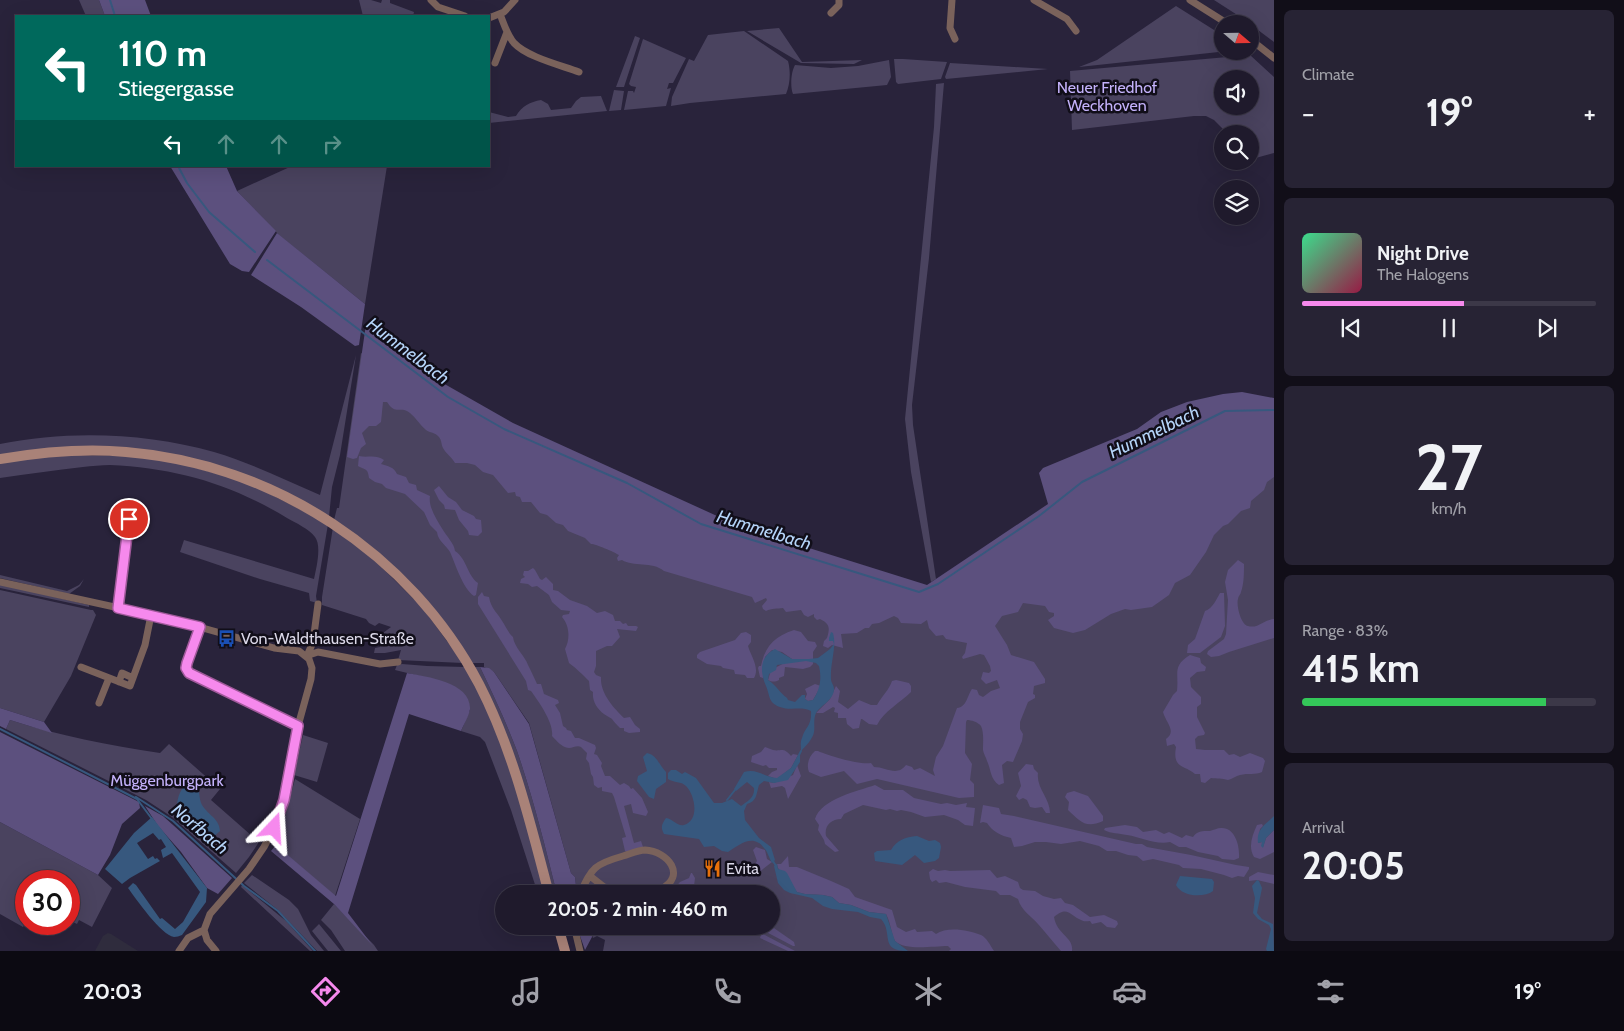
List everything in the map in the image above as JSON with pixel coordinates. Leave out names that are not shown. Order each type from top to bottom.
[{"type":"main road","points":[[0,458],[51,452],[102,450],[157,455],[200,464],[237,475],[289,498],[324,518],[362,544],[394,572],[422,602],[449,636],[478,682],[513,765],[547,885]]},
{"type":"main road","points":[[561,935],[565,951]]},
{"type":"street","points":[[431,0],[438,7],[462,15]]},
{"type":"street","points":[[490,18],[500,14],[515,0]]},
{"type":"street","points":[[832,12],[839,5],[839,0]]},
{"type":"street","points":[[952,0],[950,28],[955,39]]},
{"type":"street","points":[[1034,0],[1067,19],[1076,31]]},
{"type":"street","points":[[1190,0],[1214,15]]},
{"type":"street","points":[[500,14],[506,32],[522,50],[579,72]]},
{"type":"street","points":[[495,64],[506,32]]},
{"type":"street","points":[[1259,46],[1274,58]]},
{"type":"street","points":[[118,608],[129,519]]},
{"type":"street","points":[[0,582],[150,614],[274,648],[299,651],[308,659],[312,672],[298,726],[286,792],[277,819],[264,847],[238,882],[210,914],[204,930],[207,940],[216,951]]},
{"type":"street","points":[[308,659],[313,642],[318,604]]},
{"type":"street","points":[[81,667],[130,686],[145,645],[150,614]]},
{"type":"street","points":[[200,627],[187,663],[186,668],[189,673],[298,726]]},
{"type":"street","points":[[308,659],[318,652],[380,664],[398,662]]},
{"type":"street","points":[[99,703],[108,678]]},
{"type":"street","points":[[585,885],[596,866],[642,850],[662,855],[670,861],[673,872],[667,885]]},
{"type":"street","points":[[590,876],[601,885]]},
{"type":"street","points":[[179,951],[188,938],[204,930]]},
{"type":"street","points":[[576,935],[580,951]]},
{"type":"shaded area","points":[[99,0],[145,0],[151,15],[105,15]]},
{"type":"shaded area","points":[[171,167],[226,167],[237,191],[276,231],[249,272],[242,271],[230,264]]},
{"type":"shaded area","points":[[277,233],[365,304],[359,345],[355,346],[301,307],[251,275]]},
{"type":"shaded area","points":[[366,324],[434,378],[513,423],[739,526],[927,585],[1048,504],[1039,473],[1043,468],[1137,429],[1161,412],[1187,402],[1242,392],[1274,398],[1274,477],[1267,482],[1264,490],[1251,501],[1250,508],[1241,511],[1214,535],[1206,552],[1190,575],[1175,583],[1169,595],[1152,607],[1125,609],[1111,614],[1085,630],[1073,633],[1054,628],[1048,620],[1054,616],[1054,613],[1049,612],[1045,606],[1023,603],[1018,612],[1002,616],[995,626],[1011,655],[1034,662],[1045,679],[1045,683],[1034,686],[1033,694],[1035,698],[1028,702],[1020,722],[1020,729],[1023,734],[1022,741],[1013,762],[1007,761],[1002,765],[1004,783],[999,785],[992,777],[983,750],[981,726],[978,723],[967,720],[965,753],[972,764],[970,780],[974,784],[974,797],[959,798],[877,779],[857,784],[844,771],[821,777],[809,772],[808,764],[811,755],[818,751],[844,760],[871,763],[874,767],[891,771],[903,769],[906,765],[914,770],[920,768],[935,776],[933,770],[936,757],[943,746],[957,708],[963,706],[972,689],[977,690],[979,695],[983,697],[991,691],[1000,688],[997,680],[986,684],[981,679],[983,672],[989,673],[991,671],[984,655],[980,654],[963,659],[967,643],[946,639],[943,635],[936,636],[929,628],[927,620],[921,624],[901,623],[894,616],[872,624],[869,628],[865,628],[857,633],[841,634],[843,648],[832,645],[828,648],[823,646],[829,629],[826,623],[814,617],[814,614],[808,617],[801,610],[786,612],[783,608],[766,611],[762,606],[767,600],[766,598],[755,603],[752,597],[664,571],[654,566],[622,560],[618,561],[619,555],[591,544],[585,538],[568,531],[563,525],[540,513],[531,502],[522,502],[515,492],[508,493],[493,475],[483,472],[475,465],[455,463],[442,447],[441,440],[437,435],[426,430],[407,411],[396,410],[387,402],[383,402],[381,422],[376,426],[369,426],[362,433],[366,444],[361,448],[357,458],[347,457]]},
{"type":"shaded area","points":[[359,456],[381,458],[384,460],[381,464],[406,477],[409,483],[416,485],[417,490],[430,496],[430,505],[436,518],[455,551],[462,558],[471,576],[478,583],[476,595],[474,596],[466,588],[450,552],[430,525],[424,512],[405,494],[386,488],[369,478],[367,471],[358,466]]},
{"type":"shaded area","points":[[439,486],[462,510],[481,520],[482,532],[478,536],[469,535],[455,510],[445,509],[434,490]]},
{"type":"shaded area","points":[[1238,560],[1244,564],[1243,586],[1238,598],[1238,610],[1241,619],[1245,625],[1252,627],[1274,619],[1274,638],[1211,657],[1207,654],[1208,651],[1224,639],[1226,634],[1228,600],[1225,582],[1228,570]]},
{"type":"shaded area","points":[[533,568],[540,579],[542,580],[546,577],[553,584],[553,590],[558,591],[570,600],[587,606],[597,613],[605,611],[613,615],[615,621],[620,621],[623,624],[626,623],[628,626],[638,627],[636,631],[617,629],[620,637],[612,646],[596,651],[594,672],[601,677],[605,695],[612,705],[624,718],[630,717],[640,729],[640,732],[629,733],[624,731],[624,728],[620,728],[597,707],[593,699],[593,692],[590,690],[589,681],[569,663],[565,649],[568,633],[567,625],[562,617],[569,614],[570,611],[561,610],[552,602],[549,595],[537,586],[532,587],[528,584],[520,583],[521,579],[525,577],[523,575],[524,571]]},
{"type":"shaded area","points":[[482,592],[484,596],[489,597],[493,608],[527,662],[537,684],[541,684],[544,694],[558,700],[559,703],[555,705],[560,713],[563,726],[571,731],[575,738],[595,745],[594,754],[597,755],[602,763],[601,766],[605,776],[610,776],[620,785],[624,783],[631,789],[633,788],[642,798],[648,812],[646,816],[633,813],[631,804],[624,806],[634,843],[641,841],[643,847],[625,851],[622,838],[626,837],[614,797],[612,793],[602,791],[602,787],[598,788],[594,785],[589,763],[586,759],[587,753],[580,746],[569,748],[559,744],[552,736],[551,725],[545,713],[531,691],[528,690],[526,681],[478,604],[478,597]]},
{"type":"shaded area","points":[[1220,593],[1224,593],[1225,626],[1221,637],[1200,653],[1187,653],[1188,645],[1195,639],[1205,611],[1212,606]]},
{"type":"shaded area","points":[[794,630],[801,632],[808,641],[815,642],[817,646],[813,652],[813,664],[803,669],[785,667],[784,676],[774,682],[769,681],[771,670],[792,659],[782,652],[772,650],[765,657],[763,678],[760,677],[758,668],[761,666],[768,647],[781,635]]},
{"type":"shaded area","points":[[746,632],[751,635],[751,642],[748,646],[756,666],[754,678],[735,674],[734,670],[707,664],[697,658],[700,652],[735,640],[741,633]]},
{"type":"shaded area","points":[[1190,655],[1200,658],[1201,663],[1206,667],[1205,671],[1197,672],[1190,678],[1191,687],[1201,697],[1201,704],[1197,707],[1197,717],[1205,733],[1195,739],[1196,749],[1224,750],[1229,755],[1234,754],[1240,757],[1250,753],[1263,758],[1265,761],[1262,772],[1240,775],[1228,780],[1211,778],[1205,783],[1201,782],[1200,774],[1195,774],[1178,763],[1174,744],[1167,746],[1166,739],[1171,730],[1163,712],[1177,691],[1179,666]]},
{"type":"shaded area","points":[[480,667],[489,668],[494,672],[529,724],[576,885],[555,885],[534,804],[517,751]]},
{"type":"shaded area","points":[[407,673],[436,679],[456,687],[468,700],[470,709],[461,731],[409,714],[348,913],[373,946],[334,904],[271,851],[276,845],[336,896]]},
{"type":"shaded area","points":[[892,681],[909,683],[911,692],[888,711],[877,725],[869,724],[861,719],[859,728],[853,729],[847,724],[846,718],[838,718],[838,713],[834,712],[835,708],[833,707],[823,713],[816,713],[830,699],[836,686],[840,691],[838,702],[848,709],[859,700],[871,705],[877,705]]},
{"type":"shaded area","points":[[815,684],[821,686],[813,700],[808,701],[805,699],[807,694],[805,689]]},
{"type":"shaded area","points":[[0,708],[44,722],[52,733],[10,720],[6,729],[0,726]]},
{"type":"shaded area","points":[[0,732],[139,802],[140,808],[122,824],[110,855],[98,875],[0,822]]},
{"type":"shaded area","points":[[765,747],[773,750],[784,750],[791,756],[793,754],[798,755],[791,768],[777,779],[768,776],[777,768],[769,768],[766,765],[763,766],[751,762],[752,756],[761,752]]},
{"type":"shaded area","points":[[1026,764],[1033,765],[1038,773],[1039,783],[1048,803],[1050,813],[1046,813],[1042,807],[1030,807],[1027,800],[1023,798],[1019,800],[1016,796],[1021,786],[1018,773]]},
{"type":"shaded area","points":[[797,765],[801,776],[788,799],[785,788],[782,786],[771,788],[769,782],[774,783],[793,775]]},
{"type":"shaded area","points":[[875,785],[884,790],[903,790],[914,798],[941,804],[956,805],[967,803],[966,807],[975,808],[973,826],[965,825],[958,820],[944,815],[925,817],[901,810],[886,810],[863,805],[844,814],[841,819],[834,820],[827,826],[826,836],[839,851],[835,852],[825,844],[818,830],[819,825],[815,819],[819,812],[832,801]]},
{"type":"shaded area","points":[[1074,791],[1088,796],[1103,816],[1103,821],[1092,824],[1083,823],[1068,810],[1069,802],[1065,797],[1067,793]]},
{"type":"shaded area","points":[[983,805],[999,808],[1001,814],[1142,844],[1147,847],[1249,867],[1249,869],[1244,877],[1232,878],[1201,869],[1183,868],[1179,865],[1153,859],[1143,861],[1137,856],[1107,851],[1099,846],[1080,841],[1061,844],[1035,842],[1014,847],[1011,838],[997,833],[987,823],[980,823]]},
{"type":"shaded area","points":[[145,806],[163,816],[232,878],[218,894],[207,888],[181,852],[158,826]]},
{"type":"shaded area","points":[[1262,824],[1258,843],[1262,842],[1263,847],[1266,838],[1274,830],[1274,852],[1260,859],[1254,857],[1251,845],[1257,825]]},
{"type":"shaded area","points":[[1125,825],[1137,827],[1143,832],[1156,830],[1164,834],[1169,832],[1182,838],[1186,835],[1193,837],[1200,832],[1220,828],[1226,829],[1236,838],[1239,858],[1234,860],[1222,859],[1218,856],[1198,852],[1186,847],[1179,847],[1170,842],[1153,842],[1104,830],[1105,828]]},
{"type":"shaded area","points":[[756,847],[765,850],[767,859],[772,862],[758,873],[748,864],[755,864],[757,861],[753,850]]},
{"type":"shaded area","points":[[788,856],[789,867],[797,867],[831,881],[849,889],[855,897],[892,910],[897,927],[906,932],[915,929],[917,932],[932,931],[936,934],[952,929],[970,932],[983,936],[994,951],[949,951],[951,949],[948,946],[912,947],[900,944],[895,941],[886,914],[869,912],[851,905],[839,903],[832,897],[797,892],[778,868],[777,864],[781,864]]},
{"type":"shaded area","points":[[933,869],[938,871],[990,870],[997,878],[1005,876],[1018,882],[1023,890],[1035,891],[1043,896],[1054,899],[1061,898],[1065,903],[1073,905],[1090,917],[1104,915],[1117,921],[1118,924],[1115,928],[1107,927],[1101,922],[1092,924],[1090,921],[1082,921],[1069,912],[1063,912],[1054,917],[1058,928],[1070,942],[1072,951],[1061,951],[1024,910],[1018,899],[1010,895],[1000,895],[996,891],[965,887],[946,882],[939,883],[936,880],[932,882],[929,872]]},
{"type":"shaded area","points":[[1258,872],[1274,875],[1274,884],[1257,880],[1249,881],[1249,877]]},
{"type":"shaded area","points":[[692,873],[695,878],[694,885],[677,885],[680,882],[689,878]]},
{"type":"shaded area","points":[[780,932],[794,942],[795,946],[772,935],[780,935]]},
{"type":"shaded area","points":[[108,933],[138,951],[95,951],[103,936]]},
{"type":"shaded area","points":[[592,935],[585,950],[580,936]]},
{"type":"shaded area","points":[[761,935],[765,935],[795,951],[788,951],[760,938]]},
{"type":"green space","points":[[79,0],[99,0],[105,15],[86,15]]},
{"type":"green space","points":[[359,0],[371,0],[381,3],[382,0],[390,0],[390,3],[414,12],[413,15],[363,15]]},
{"type":"green space","points":[[1214,0],[1274,0],[1274,42],[1259,31],[1259,15],[1237,15]]},
{"type":"green space","points":[[1176,6],[1214,30],[1214,53],[1079,67],[1097,60]]},
{"type":"green space","points":[[779,28],[802,62],[862,60],[854,64],[801,63],[747,31]]},
{"type":"green space","points":[[744,31],[788,61],[790,78],[786,94],[671,106],[672,97],[689,59],[694,61],[708,35]]},
{"type":"green space","points":[[635,36],[640,38],[624,87],[616,87]]},
{"type":"green space","points":[[643,39],[686,58],[673,83],[669,83],[667,89],[671,88],[666,106],[624,110],[628,91],[633,91],[634,93],[636,87],[629,84]]},
{"type":"green space","name":"Neuer Friedhof Weckhoven","points":[[1214,58],[1214,60],[1255,60],[1274,77],[1274,153],[1259,157],[1259,125],[1219,125],[1206,116],[1072,130],[1070,71]]},
{"type":"green space","points":[[894,59],[947,62],[941,79],[898,84],[896,82]]},
{"type":"green space","points":[[889,60],[891,77],[887,85],[793,94],[791,88],[795,65],[831,68],[858,66]]},
{"type":"green space","points":[[950,63],[1048,69],[946,79]]},
{"type":"green space","points":[[944,83],[929,258],[912,405],[913,425],[936,579],[931,582],[911,472],[905,419],[934,127],[936,84]]},
{"type":"green space","points":[[614,90],[624,91],[621,110],[609,111]]},
{"type":"green space","points":[[601,96],[607,111],[490,123],[490,112],[508,117],[516,116],[530,103],[541,100],[548,104],[551,110],[571,108],[581,97]]},
{"type":"green space","points":[[290,167],[387,167],[365,304],[279,235],[237,191]]},
{"type":"green space","points":[[361,353],[885,605],[1274,459],[1274,951],[603,951],[605,940],[597,936],[593,938],[592,935],[780,935],[780,885],[576,885],[529,723],[494,672],[484,667],[484,663],[471,663],[457,642],[334,520],[337,508],[339,508]]},
{"type":"green space","points":[[356,355],[340,455],[332,487],[329,517],[178,456],[0,455],[0,444],[27,440],[81,435],[135,437],[188,446],[228,456],[320,495]]},
{"type":"green space","points":[[116,454],[174,462],[247,482],[328,524],[316,596],[317,603],[310,601],[309,593],[180,552],[184,540],[314,579],[318,552],[315,537],[302,526],[266,506],[224,487],[180,474],[110,465],[0,478],[0,462],[36,457]]},
{"type":"green space","points":[[333,527],[362,548],[419,603],[463,663],[398,660],[401,650],[374,653],[375,648],[380,647],[383,633],[391,627],[379,623],[375,626],[366,619],[322,605]]},
{"type":"green space","points":[[0,575],[67,591],[79,585],[84,579],[80,586],[69,594],[0,578]]},
{"type":"green space","points":[[0,584],[89,605],[89,607],[0,588]]},
{"type":"green space","points":[[0,590],[93,610],[96,615],[71,676],[44,722],[0,708]]},
{"type":"green space","points":[[397,665],[465,667],[484,701],[508,761],[543,885],[535,885],[511,810],[485,742],[480,737],[461,731],[470,710],[436,680],[395,670]]},
{"type":"green space","points":[[473,667],[480,667],[517,751],[534,804],[555,885],[551,885],[532,816]]},
{"type":"green space","name":"Müggenburgpark","points":[[10,720],[47,731],[160,753],[169,744],[220,789],[211,800],[259,842],[236,873],[172,817],[146,800],[6,729]]},
{"type":"green space","points":[[303,735],[328,743],[317,782],[294,775]]},
{"type":"green space","points":[[295,779],[360,819],[335,896],[273,843],[285,816]]},
{"type":"green space","points":[[0,822],[98,875],[112,888],[92,927],[80,921],[80,870],[15,870],[15,922],[0,914]]},
{"type":"green space","points":[[252,875],[289,900],[298,909],[311,935],[324,951],[317,951],[278,910],[244,883]]},
{"type":"green space","points":[[242,885],[286,921],[313,951],[310,951],[241,887]]},
{"type":"green space","points":[[334,904],[378,951],[345,951],[331,930],[321,920]]},
{"type":"green space","points":[[319,924],[341,951],[328,951],[312,931]]},
{"type":"water","points":[[831,632],[833,633],[834,644],[833,641],[829,641]]},
{"type":"water","points":[[834,644],[831,667],[833,693],[830,699],[816,713],[813,735],[809,743],[801,751],[801,740],[809,723],[811,711],[784,708],[773,703],[764,681],[762,665],[766,656],[775,649],[792,659],[818,658]],"holes":[[[806,661],[816,663],[820,670],[819,688],[813,700],[808,701],[805,699],[805,695],[802,695],[795,702],[788,700],[768,680],[769,674],[776,670],[777,665]]]},
{"type":"water","points":[[647,753],[656,758],[666,772],[666,782],[656,789],[654,799],[649,797],[637,781],[638,776],[647,771],[643,757]]},
{"type":"water","points":[[798,755],[800,755],[800,762],[788,780],[774,783],[764,781],[759,785],[757,795],[747,804],[744,811],[745,820],[759,838],[771,847],[775,860],[772,863],[765,850],[755,841],[746,842],[728,852],[714,846],[704,847],[699,839],[664,834],[662,826],[666,818],[684,825],[689,822],[694,813],[694,801],[686,786],[668,779],[668,773],[671,770],[676,770],[682,774],[685,772],[696,778],[714,803],[722,803],[732,799],[741,806],[750,799],[754,791],[754,788],[747,782],[736,791],[734,789],[744,772],[753,771],[777,778],[791,768]]},
{"type":"water","points":[[191,782],[197,786],[202,805],[218,823],[220,831],[211,839],[187,821],[183,811],[177,807],[180,792]]},
{"type":"water","points":[[1274,816],[1274,830],[1266,838],[1263,848],[1261,846],[1262,842],[1258,843],[1258,834]]},
{"type":"water","points":[[152,817],[207,888],[206,902],[182,935],[177,937],[169,935],[156,924],[128,888],[133,883],[136,885],[160,919],[162,918],[175,929],[183,922],[200,892],[172,853],[163,858],[161,850],[166,847],[161,839],[159,840],[153,833],[137,843],[148,859],[153,856],[160,861],[122,884],[105,869],[134,833]]},
{"type":"water","points":[[917,836],[940,843],[939,858],[935,861],[924,863],[915,855],[902,865],[875,861],[874,853],[877,851],[891,850],[902,840]]},
{"type":"water","points":[[777,864],[778,869],[787,873],[797,892],[832,897],[839,903],[851,905],[869,912],[886,914],[895,941],[908,951],[893,948],[890,945],[885,924],[881,919],[858,912],[832,909],[823,906],[812,898],[784,890],[778,883],[774,866]]},
{"type":"water","points":[[1180,876],[1212,879],[1214,882],[1213,891],[1204,895],[1193,895],[1183,892],[1176,885]]},
{"type":"water","points":[[1257,880],[1262,888],[1257,913],[1262,919],[1273,924],[1274,951],[1267,951],[1266,949],[1271,929],[1269,925],[1258,919],[1253,913],[1255,898],[1252,886]]},
{"type":"waterway","name":"Hummelbach","points":[[110,0],[115,15]]},
{"type":"waterway","name":"Hummelbach","points":[[179,167],[187,183],[209,212],[255,252]]},
{"type":"waterway","name":"Hummelbach","points":[[267,260],[448,397],[504,429],[627,483],[701,524],[919,592],[938,584],[1039,516],[1082,482],[1225,411],[1274,410]]},
{"type":"waterway","name":"Norfbach","points":[[0,729],[137,799],[136,797],[173,821],[244,886],[278,911],[315,951]]},
{"type":"waterway","points":[[799,755],[801,751]]},
{"type":"waterway","points":[[727,800],[735,790]]},
{"type":"waterway","points":[[137,799],[152,819]]},
{"type":"waterway","points":[[773,861],[776,866]]},
{"type":"place","name":"Von-Waldthausen-Straße","points":[[227,638]]},
{"type":"place","name":"Evita","points":[[712,868]]},
{"type":"route","points":[[129,519],[118,608],[200,627],[187,663],[186,668],[189,673],[298,726],[284,800],[274,828]]}]
